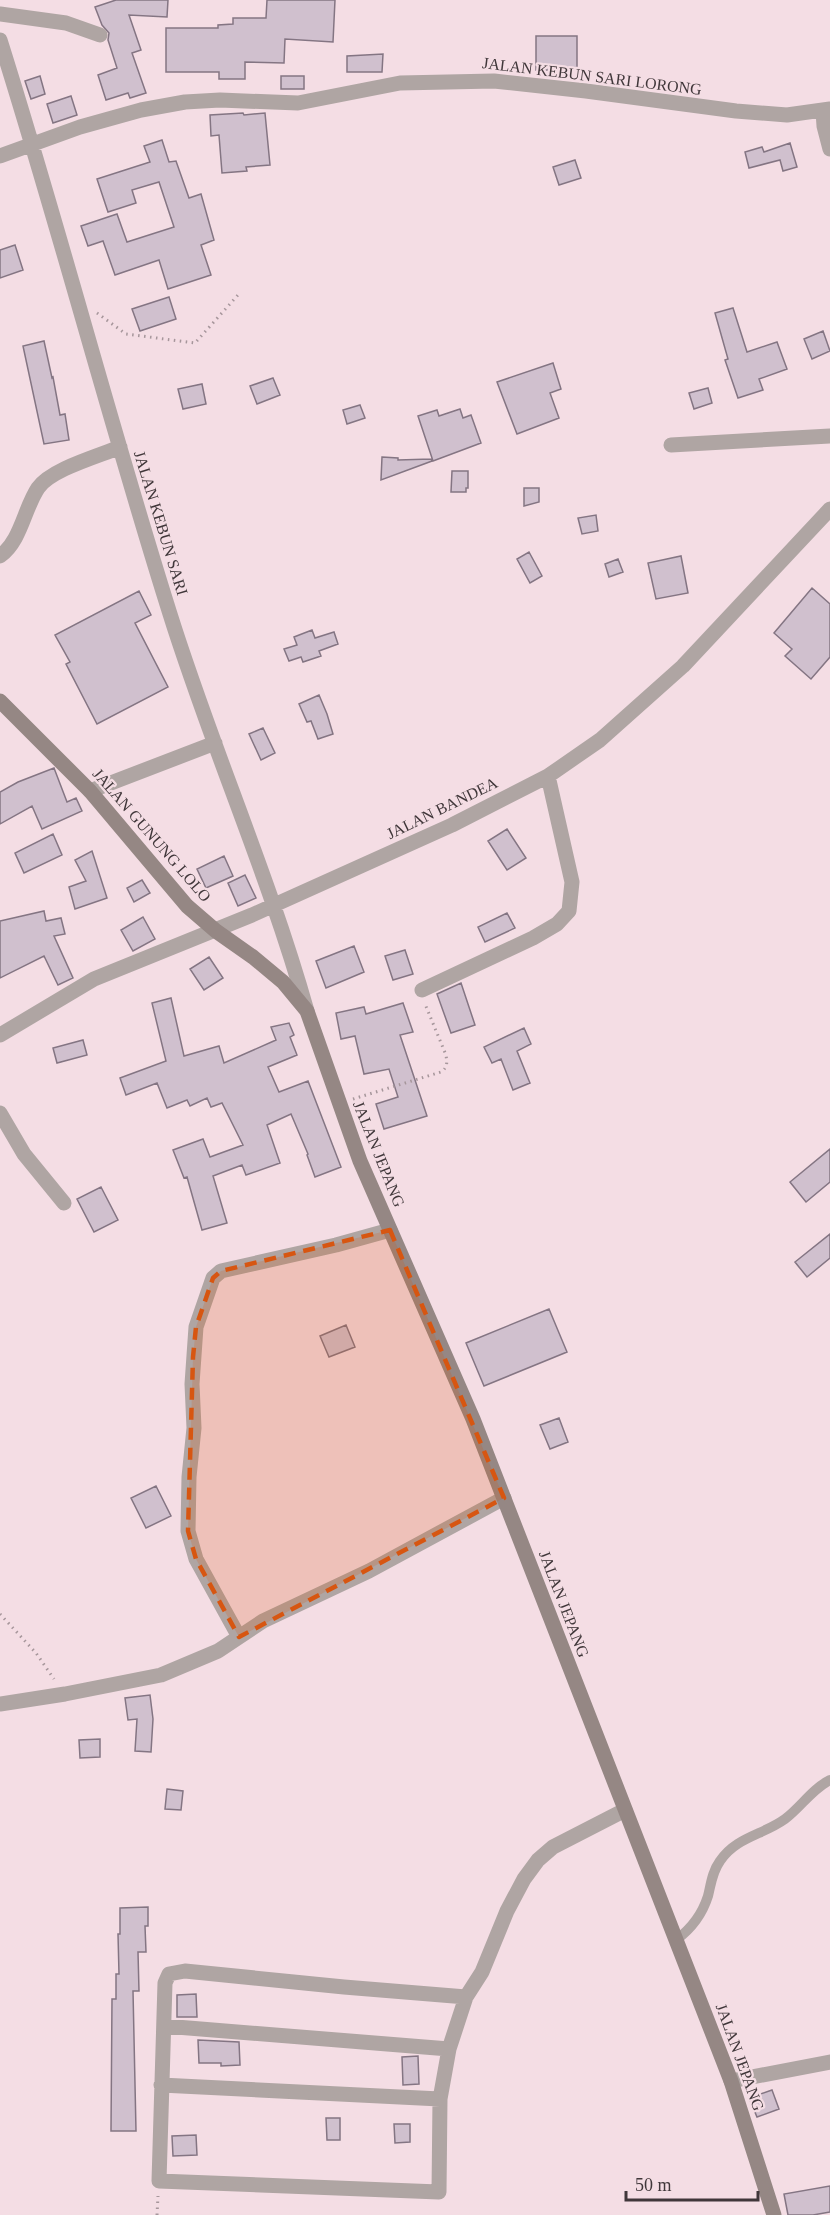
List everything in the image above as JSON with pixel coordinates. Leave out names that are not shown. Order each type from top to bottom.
[{"type":"street","points":[[0,14],[66,23],[99,35]]},
{"type":"street","name":"JALAN KEBUN SARI","points":[[0,40],[5,75],[32,143],[170,616],[275,905],[307,1011]]},
{"type":"street","name":"JALAN KEBUN SARI LORONG","points":[[0,156],[114,116],[185,102],[220,100],[298,104],[400,84],[446,81],[494,81],[787,116],[826,110]]},
{"type":"street","points":[[826,110],[824,126],[830,148]]},
{"type":"street","points":[[670,445],[830,436]]},
{"type":"street","points":[[0,556],[14,539],[39,486],[65,469],[120,447]]},
{"type":"street","name":"JALAN BANDEA","points":[[0,1035],[94,979],[275,905],[452,825],[548,776],[600,740],[683,666],[830,509]]},
{"type":"street","name":"JALAN GUNUNG LOLO","points":[[0,701],[90,791],[187,906],[283,982],[307,1011]]},
{"type":"street","points":[[90,791],[215,743]]},
{"type":"street","points":[[422,990],[533,938],[557,924],[569,911],[572,882],[548,776]]},
{"type":"street","name":"JALAN JEPANG","points":[[307,1011],[360,1161],[474,1419],[731,2081],[774,2215]]},
{"type":"street","points":[[0,1113],[24,1154],[64,1203]]},
{"type":"street","points":[[239,1637],[196,1559],[188,1531],[189,1477],[194,1428],[193,1357],[196,1327],[204,1301],[213,1278],[221,1271],[336,1245],[390,1230]]},
{"type":"street","points":[[0,1704],[161,1675],[218,1651],[262,1622],[369,1571],[504,1498]]},
{"type":"street","points":[[466,1997],[177,1971],[169,1974],[165,1978],[159,2181],[439,2192],[440,2099],[449,2049],[466,1997],[482,1972],[507,1911],[538,1860],[553,1847],[625,1810]]},
{"type":"street","points":[[164,2026],[449,2049]]},
{"type":"street","points":[[731,2081],[830,2062]]},
{"type":"street","points":[[161,2085],[440,2099]]},
{"type":"lane","points":[[676,1941],[688,1931],[700,1914],[713,1874],[730,1848],[784,1820],[822,1784],[830,1780]]},
{"type":"path","points":[[76,298],[126,333],[195,343],[238,295]]},
{"type":"path","points":[[340,1103],[445,1069],[446,1055],[422,997],[422,990]]},
{"type":"path","points":[[0,1614],[36,1653],[65,1694]]},
{"type":"highlighted area","points":[[390,1230],[504,1498],[239,1637],[196,1559],[188,1531],[193,1357],[196,1327],[213,1278],[221,1271]]},
{"type":"building","points":[[116,0],[168,0],[167,17],[129,15],[141,50],[132,53],[146,93],[130,98],[128,93],[106,100],[98,75],[117,68],[108,40],[109,33],[102,25],[95,7]]},
{"type":"building","points":[[267,0],[335,0],[333,42],[285,39],[284,63],[245,62],[245,79],[219,79],[219,72],[166,72],[166,28],[218,28],[218,25],[233,24],[233,18],[266,18]]},
{"type":"building","points":[[536,36],[577,36],[577,70],[536,70]]},
{"type":"building","points":[[383,54],[382,72],[347,72],[347,56]]},
{"type":"building","points":[[40,76],[45,94],[31,99],[25,81]]},
{"type":"building","points":[[281,76],[304,76],[304,89],[281,89]]},
{"type":"building","points":[[71,96],[77,115],[53,123],[47,104]]},
{"type":"building","points":[[243,113],[244,115],[265,113],[270,165],[246,167],[247,171],[222,173],[219,135],[211,136],[210,115]]},
{"type":"building","points":[[162,140],[169,162],[176,161],[189,198],[201,194],[214,240],[201,245],[211,275],[168,289],[159,260],[115,275],[103,241],[88,246],[81,226],[117,214],[127,242],[174,227],[159,182],[132,190],[136,203],[108,212],[97,179],[150,162],[144,146]]},
{"type":"building","points":[[790,143],[797,167],[783,171],[780,160],[749,168],[745,152],[762,147],[764,152]]},
{"type":"building","points":[[575,160],[581,178],[559,185],[553,167]]},
{"type":"building","points":[[15,245],[23,270],[0,278],[0,250]]},
{"type":"building","points":[[169,297],[176,319],[140,331],[132,309]]},
{"type":"building","points":[[733,308],[747,352],[777,342],[787,369],[759,379],[763,390],[738,398],[725,360],[728,359],[715,313]]},
{"type":"building","points":[[823,331],[830,351],[812,359],[804,339]]},
{"type":"building","points":[[44,341],[60,415],[65,414],[69,440],[44,444],[23,346]]},
{"type":"building","points":[[553,363],[561,389],[550,393],[559,418],[517,434],[497,382]]},
{"type":"building","points":[[273,378],[280,395],[257,404],[250,386]]},
{"type":"building","points":[[202,384],[206,404],[183,409],[178,389]]},
{"type":"building","points":[[708,388],[712,403],[694,409],[689,393]]},
{"type":"building","points":[[360,405],[365,418],[347,424],[343,410]]},
{"type":"building","points":[[460,409],[463,418],[471,415],[481,443],[433,461],[418,416],[437,410],[439,416]]},
{"type":"building","points":[[382,457],[398,458],[398,460],[431,459],[432,461],[381,480]]},
{"type":"building","points":[[452,471],[468,471],[466,492],[451,492]]},
{"type":"building","points":[[524,488],[539,488],[539,502],[524,506]]},
{"type":"building","points":[[596,515],[598,531],[582,534],[578,518]]},
{"type":"building","points":[[529,552],[542,576],[530,583],[517,559]]},
{"type":"building","points":[[681,556],[688,593],[656,599],[648,563]]},
{"type":"building","points":[[618,559],[623,572],[609,577],[605,564]]},
{"type":"building","points":[[812,588],[830,604],[830,657],[811,679],[785,656],[792,649],[774,633]]},
{"type":"building","points":[[139,591],[151,615],[135,623],[168,687],[97,724],[66,664],[70,662],[55,635]]},
{"type":"building","points":[[312,630],[315,638],[334,632],[338,644],[319,651],[321,656],[303,662],[301,657],[289,661],[284,649],[297,645],[294,637]]},
{"type":"building","points":[[319,695],[333,734],[318,739],[311,721],[307,722],[299,704]]},
{"type":"building","points":[[263,728],[275,753],[261,760],[249,734]]},
{"type":"building","points":[[54,768],[67,802],[76,798],[82,811],[42,829],[32,806],[0,824],[0,792],[18,782]]},
{"type":"building","points":[[507,829],[526,858],[507,870],[488,841]]},
{"type":"building","points":[[53,834],[62,855],[24,873],[15,853]]},
{"type":"building","points":[[92,851],[107,898],[75,909],[69,887],[86,881],[75,860]]},
{"type":"building","points":[[224,856],[233,876],[206,888],[197,869]]},
{"type":"building","points":[[245,875],[256,898],[238,906],[228,883]]},
{"type":"building","points":[[142,880],[150,893],[134,902],[127,888]]},
{"type":"building","points":[[44,911],[46,921],[61,918],[65,934],[54,936],[73,978],[58,985],[44,956],[0,978],[0,921]]},
{"type":"building","points":[[507,913],[515,928],[485,942],[478,927]]},
{"type":"building","points":[[143,917],[155,939],[133,951],[121,930]]},
{"type":"building","points":[[354,946],[364,972],[326,988],[316,961]]},
{"type":"building","points":[[405,950],[413,974],[393,980],[385,956]]},
{"type":"building","points":[[209,957],[223,978],[204,990],[190,969]]},
{"type":"building","points":[[461,983],[475,1025],[451,1033],[437,994]]},
{"type":"building","points":[[171,998],[184,1056],[219,1046],[224,1063],[276,1040],[271,1027],[289,1023],[294,1035],[290,1037],[297,1055],[268,1067],[279,1092],[308,1081],[341,1167],[315,1177],[291,1114],[267,1125],[280,1163],[246,1175],[242,1165],[213,1176],[227,1223],[202,1230],[187,1177],[184,1178],[173,1150],[203,1139],[210,1157],[243,1145],[222,1103],[211,1107],[207,1098],[190,1106],[187,1100],[167,1108],[157,1083],[126,1095],[120,1078],[166,1061],[152,1003]]},
{"type":"building","points":[[403,1003],[413,1032],[400,1035],[427,1116],[384,1129],[376,1104],[398,1097],[389,1069],[364,1074],[355,1036],[341,1039],[336,1013],[364,1007],[366,1014]]},
{"type":"building","points":[[524,1028],[531,1044],[517,1051],[530,1083],[513,1090],[501,1059],[492,1063],[484,1047]]},
{"type":"building","points":[[83,1040],[87,1055],[57,1063],[53,1048]]},
{"type":"building","points":[[830,1149],[830,1182],[806,1202],[790,1182]]},
{"type":"building","points":[[101,1187],[118,1220],[94,1232],[77,1199]]},
{"type":"building","points":[[830,1234],[830,1258],[807,1277],[795,1262]]},
{"type":"building","points":[[549,1309],[567,1352],[484,1386],[466,1343]]},
{"type":"building","points":[[346,1325],[355,1347],[329,1357],[320,1336]]},
{"type":"building","points":[[559,1418],[568,1442],[550,1449],[540,1425]]},
{"type":"building","points":[[156,1486],[171,1516],[146,1528],[131,1498]]},
{"type":"building","points":[[150,1695],[153,1719],[151,1752],[135,1751],[137,1719],[128,1720],[125,1698]]},
{"type":"building","points":[[100,1739],[100,1757],[80,1758],[79,1740]]},
{"type":"building","points":[[167,1789],[183,1791],[181,1810],[165,1809]]},
{"type":"building","points":[[148,1907],[148,1926],[145,1926],[146,1952],[138,1952],[139,1991],[133,1991],[136,2131],[111,2131],[112,1999],[116,1999],[116,1974],[119,1974],[120,1908]]},
{"type":"building","points":[[196,1994],[197,2017],[177,2017],[177,1995]]},
{"type":"building","points":[[198,2040],[239,2042],[240,2065],[221,2066],[221,2063],[199,2063]]},
{"type":"building","points":[[418,2056],[419,2084],[403,2085],[402,2057]]},
{"type":"building","points":[[772,2090],[779,2109],[757,2117],[749,2098]]},
{"type":"building","points":[[326,2118],[340,2118],[340,2140],[327,2140]]},
{"type":"building","points":[[394,2124],[410,2124],[410,2142],[395,2143]]},
{"type":"building","points":[[196,2135],[197,2155],[173,2156],[172,2136]]},
{"type":"building","points":[[830,2186],[830,2212],[788,2215],[784,2194]]}]
